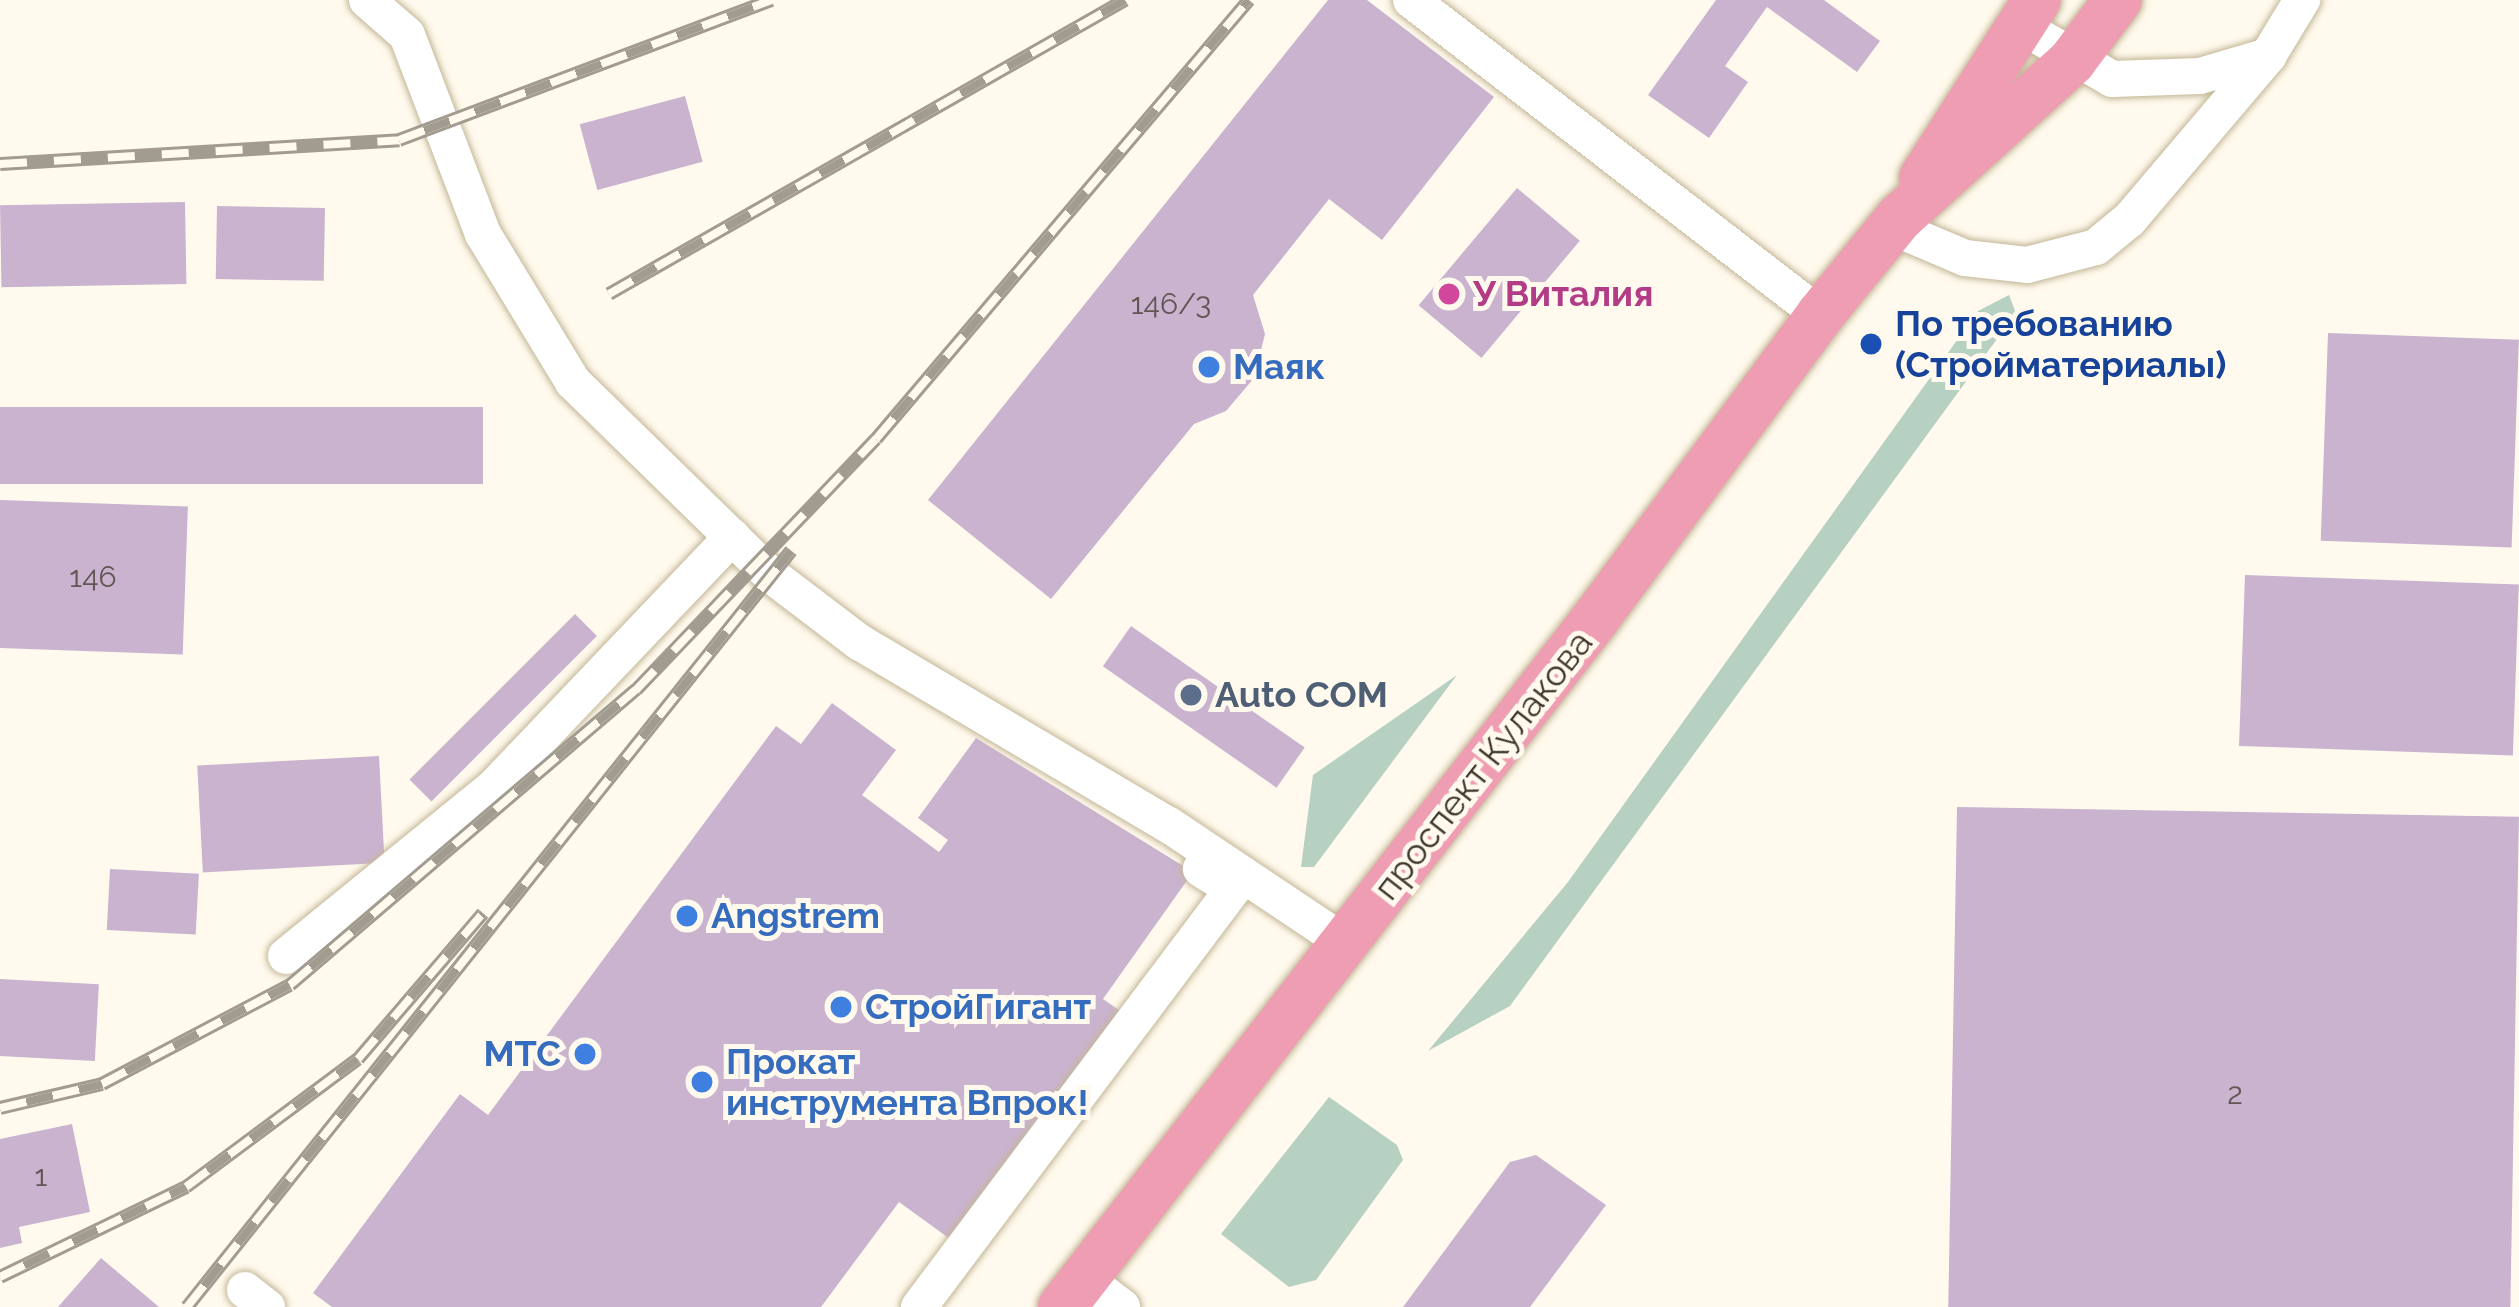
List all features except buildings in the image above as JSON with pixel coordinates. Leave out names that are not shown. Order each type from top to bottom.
[{"type":"main road","name":"проспект Кулакова","points":[[1896,223],[2072,61],[2118,0]]},
{"type":"main road","name":"проспект Кулакова","points":[[1090,1298],[1345,943],[1820,316],[1896,223],[2028,13]]},
{"type":"street","points":[[367,0],[406,35],[483,234],[573,382],[732,537],[859,642],[1169,825],[1345,943]]},
{"type":"street","points":[[1411,0],[1820,316]]},
{"type":"street","points":[[1896,223],[1965,258],[2026,266],[2096,247],[2130,219],[2268,56],[2302,0]]},
{"type":"street","points":[[2028,13],[2072,61],[2112,79],[2150,82],[2268,56]]},
{"type":"street","points":[[286,956],[493,788],[732,537]]},
{"type":"street","points":[[857,656],[1233,889],[919,1307]]},
{"type":"green space","points":[[2009,295],[2016,313],[1510,1006],[1428,1051],[1568,882],[1978,311]]},
{"type":"green space","points":[[1457,675],[1314,867],[1301,867],[1313,775]]},
{"type":"green space","points":[[1329,1097],[1397,1145],[1403,1160],[1316,1280],[1289,1287],[1221,1234]]},
{"type":"railway","points":[[0,164],[399,140],[772,0]]},
{"type":"railway","points":[[609,294],[1125,0]]},
{"type":"railway","points":[[0,1108],[102,1084],[290,985],[636,690],[876,439],[1249,0]]},
{"type":"railway","points":[[187,1307],[791,551]]},
{"type":"railway","points":[[0,1277],[186,1187],[358,1059],[483,913]]},
{"type":"place","name":"У Виталия","points":[[1449,294]]},
{"type":"place","name":"По требованию (Стройматериалы)","points":[[1871,344]]},
{"type":"place","name":"Маяк","points":[[1209,367]]},
{"type":"place","name":"Auto COM","points":[[1191,695]]},
{"type":"place","name":"Angstrem","points":[[687,916]]},
{"type":"place","name":"СтройГигант","points":[[841,1007]]},
{"type":"place","name":"МТС","points":[[585,1054]]},
{"type":"place","name":"Прокат инструмента Впрок!","points":[[702,1082]]}]
